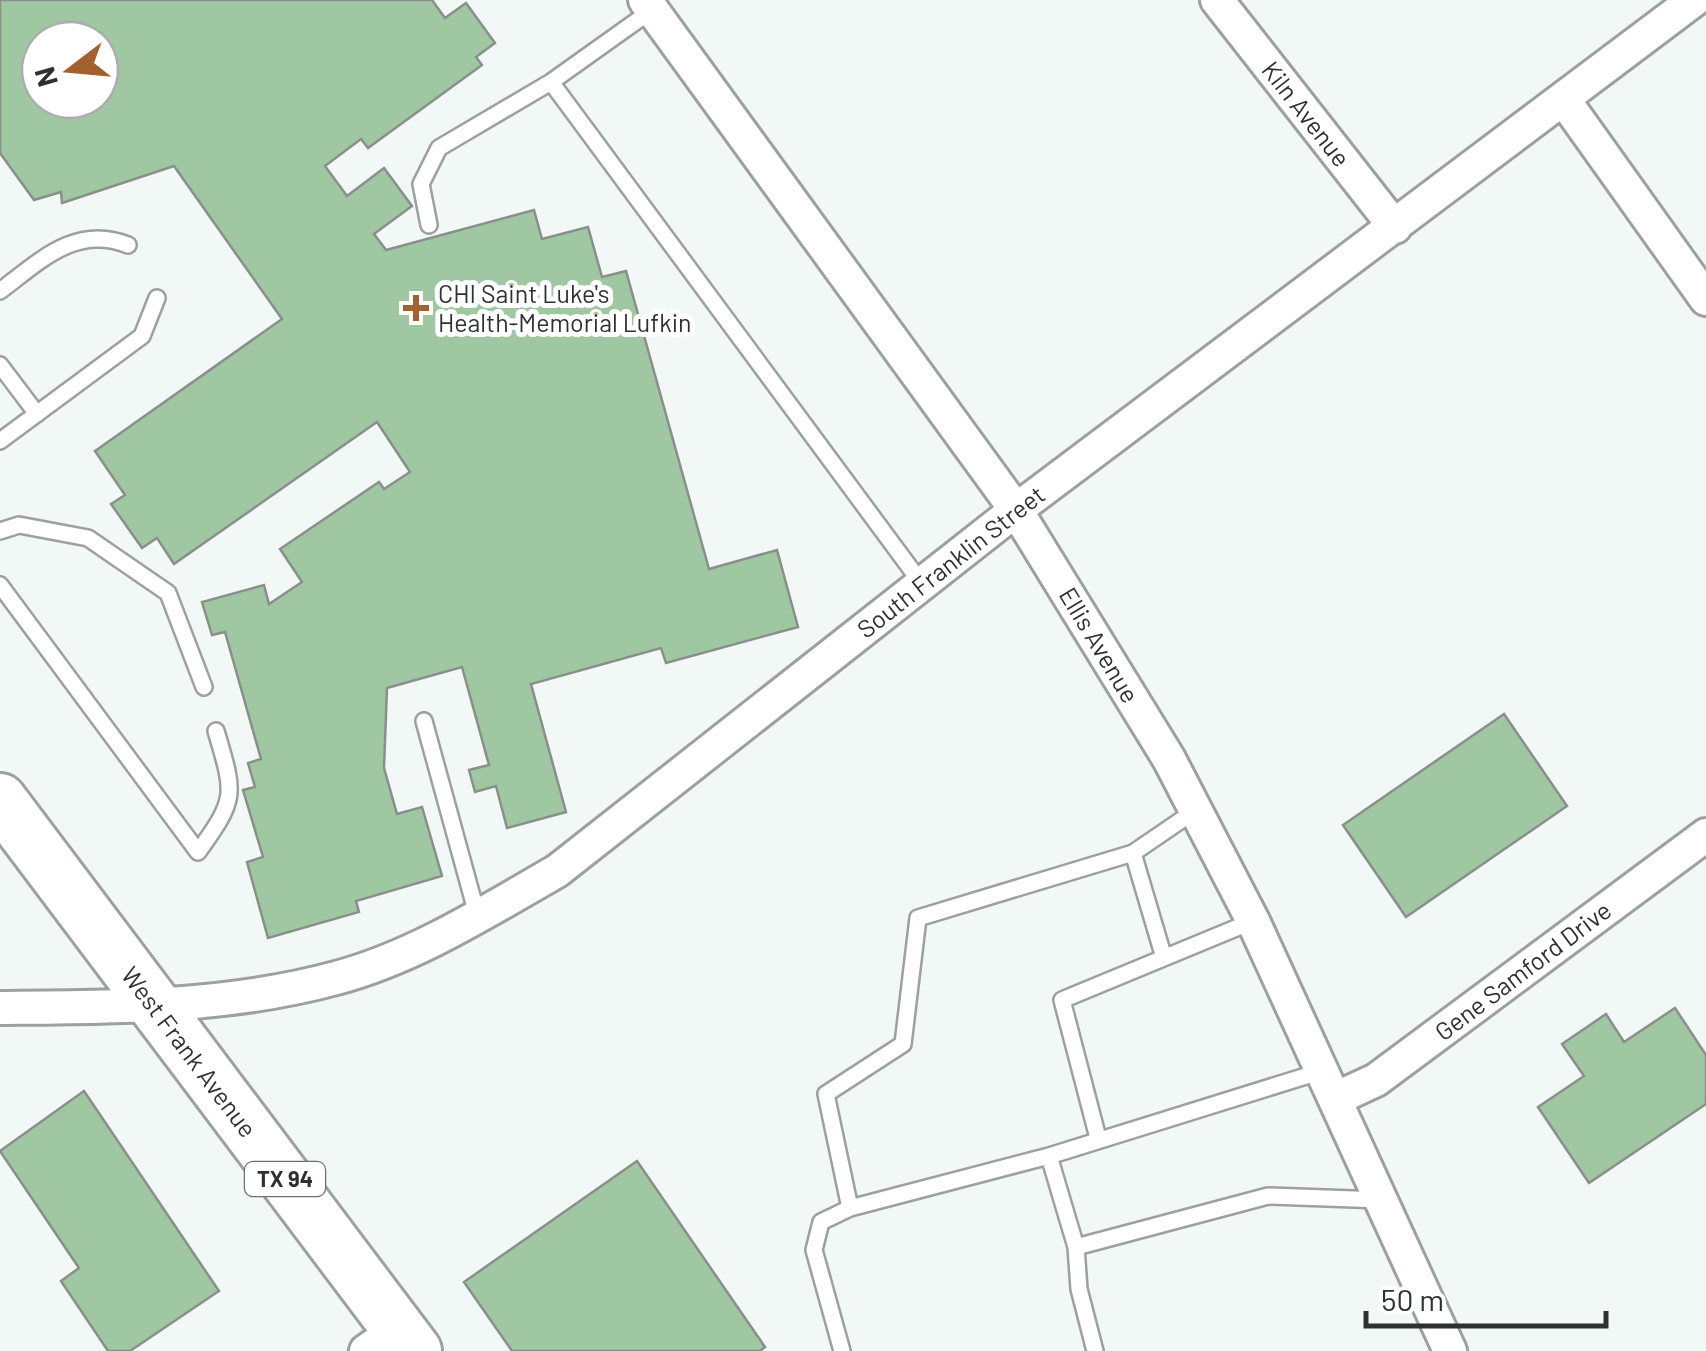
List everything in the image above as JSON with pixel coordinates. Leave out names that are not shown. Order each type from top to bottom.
[{"type":"main road","name":"West Frank Avenue","points":[[0,800],[154,1006],[393,1344]]},
{"type":"street","name":"Kiln Avenue","points":[[1217,0],[1395,228]]},
{"type":"street","name":"South Franklin Street","points":[[0,1008],[154,1006],[338,978],[478,918],[557,871],[1016,510],[1694,0]]},
{"type":"street","name":"Ellis Avenue","points":[[648,5],[1016,510],[1196,810],[1254,921],[1450,1351]]},
{"type":"street","points":[[1564,100],[1706,299]]},
{"type":"street","name":"Gene Samford Drive","points":[[1329,1085],[1376,1080],[1706,835]]},
{"type":"lane","points":[[429,225],[421,184],[439,148],[551,82],[648,5]]},
{"type":"lane","points":[[551,82],[922,584]]},
{"type":"lane","points":[[0,290],[58,248],[88,236],[128,244]]},
{"type":"lane","points":[[0,441],[142,336],[157,298]]},
{"type":"lane","points":[[0,365],[37,414]]},
{"type":"lane","points":[[0,532],[18,525],[88,538],[168,593],[204,687]]},
{"type":"lane","points":[[0,585],[198,852],[230,808],[228,768],[216,730]]},
{"type":"lane","points":[[424,721],[478,918]]},
{"type":"lane","points":[[850,1208],[826,1094],[904,1044],[918,918],[1133,852],[1196,810]]},
{"type":"lane","points":[[1133,852],[1164,958]]},
{"type":"lane","points":[[1098,1138],[1062,1000],[1254,921]]},
{"type":"lane","points":[[842,1351],[814,1250],[821,1222],[850,1208],[1049,1156],[1098,1138],[1272,1090],[1329,1085]]},
{"type":"lane","points":[[1049,1156],[1076,1246],[1078,1289],[1095,1351]]},
{"type":"lane","points":[[1076,1246],[1268,1196],[1382,1200]]},
{"type":"building","points":[[0,0],[432,0],[445,18],[466,3],[495,43],[476,57],[482,65],[368,148],[361,139],[325,166],[347,196],[384,168],[412,206],[374,234],[386,250],[534,210],[542,239],[588,227],[602,277],[626,271],[709,569],[777,550],[798,627],[666,663],[661,648],[531,684],[566,812],[507,828],[496,786],[475,792],[469,770],[489,765],[462,667],[387,688],[384,768],[397,814],[422,807],[442,876],[356,901],[359,912],[268,938],[247,862],[263,857],[243,790],[255,787],[248,763],[261,759],[225,632],[212,635],[202,602],[264,585],[269,604],[302,582],[280,549],[379,482],[384,489],[410,472],[377,422],[174,564],[157,538],[142,548],[111,504],[125,495],[95,451],[282,319],[174,166],[62,203],[61,192],[34,200],[0,153]]},
{"type":"building","points":[[1504,714],[1567,806],[1406,917],[1343,825]]},
{"type":"building","points":[[1675,1008],[1706,1055],[1706,1104],[1589,1183],[1538,1107],[1584,1076],[1562,1044],[1606,1014],[1624,1042]]},
{"type":"building","points":[[84,1091],[219,1291],[130,1351],[108,1351],[61,1281],[79,1268],[0,1151]]},
{"type":"building","points":[[637,1161],[765,1347],[760,1351],[512,1351],[464,1282]]},
{"type":"place","name":"CHI Saint Luke's Health-Memorial Lufkin","points":[[416,308]]}]
